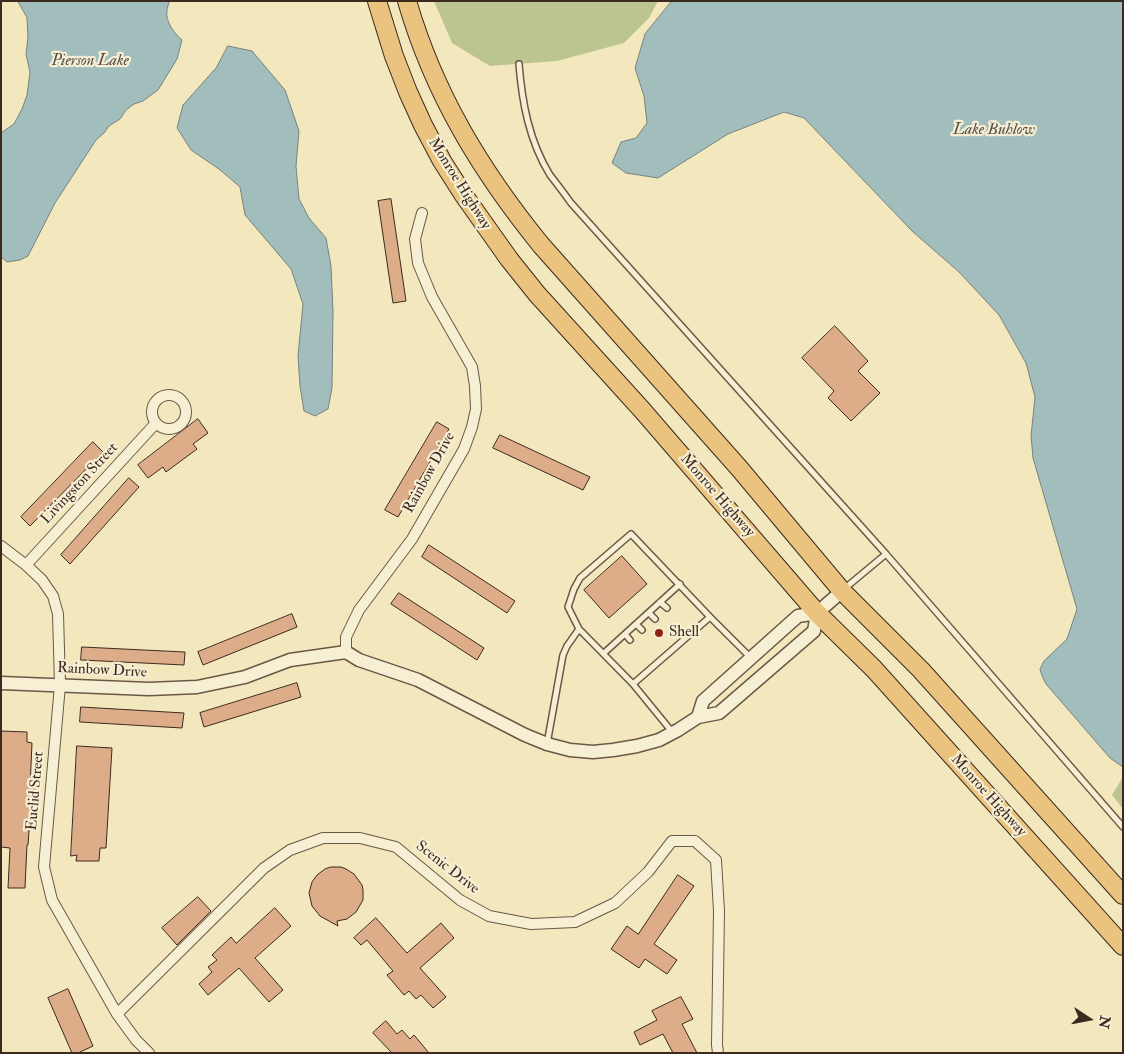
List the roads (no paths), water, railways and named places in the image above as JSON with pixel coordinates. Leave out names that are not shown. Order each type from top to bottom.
[{"type":"highway","name":"Monroe Highway","points":[[377,1],[394,56],[408,92],[442,161],[489,232],[537,294],[643,411],[817,613],[874,669],[1123,946]]},
{"type":"highway","name":"Monroe Highway","points":[[408,1],[423,47],[438,84],[473,150],[511,206],[541,245],[739,468],[842,591],[921,670],[1123,894]]},
{"type":"street","name":"Rainbow Drive","points":[[1,683],[149,689],[197,687],[245,677],[290,660],[346,652],[346,637],[359,610],[412,539],[464,449],[476,409],[472,367],[432,297],[418,263],[415,238],[422,213]]},
{"type":"street","name":"Livingston Street","points":[[26,565],[156,424]]},
{"type":"street","name":"Euclid Street","points":[[1,546],[42,580],[53,596],[58,614],[60,685],[44,867],[52,900],[117,1014],[136,1040],[149,1053]]},
{"type":"street","points":[[698,717],[702,701],[798,616],[817,613],[842,591]]},
{"type":"street","points":[[346,652],[359,660],[418,680],[525,735],[547,744],[570,750],[593,752],[637,746],[659,740],[698,717],[719,713],[814,631],[817,613]]},
{"type":"street","name":"Scenic Drive","points":[[117,1014],[264,868],[290,850],[323,838],[360,838],[396,847],[460,900],[489,916],[531,924],[575,922],[615,903],[648,872],[672,841],[696,841],[716,860],[719,910],[718,1053]]},
{"type":"lane","points":[[520,64],[525,110],[539,154],[550,175],[571,203],[886,554],[1123,827]]},
{"type":"lane","points":[[673,733],[633,684],[579,629],[568,607],[580,578],[631,534],[751,659]]},
{"type":"lane","points":[[842,591],[886,554]]},
{"type":"lane","points":[[604,653],[680,584]]},
{"type":"lane","points":[[660,602],[667,608]]},
{"type":"lane","points":[[649,613],[655,619]]},
{"type":"lane","points":[[633,684],[710,617]]},
{"type":"lane","points":[[636,624],[642,630]]},
{"type":"lane","points":[[685,628],[690,634]]},
{"type":"lane","points":[[547,744],[563,655],[579,629]]},
{"type":"lane","points":[[625,634],[630,640]]},
{"type":"lane","points":[[673,638],[679,644]]},
{"type":"lane","points":[[661,648],[666,654]]},
{"type":"lane","points":[[649,659],[654,665]]},
{"type":"water","name":"Pierson Lake","points":[[18,1],[170,1],[167,9],[167,18],[173,30],[182,40],[177,59],[158,90],[126,110],[120,119],[109,126],[96,140],[55,203],[28,256],[20,260],[7,262],[1,257],[1,133],[14,124],[22,109],[27,95],[30,72],[26,54],[28,37],[27,18]]},
{"type":"water","name":"Lake Buhlow","points":[[672,1],[1123,1],[1123,767],[1110,758],[1046,684],[1040,669],[1044,661],[1067,639],[1077,609],[1033,458],[1031,436],[1035,397],[1026,363],[999,315],[959,272],[912,231],[804,118],[784,112],[728,134],[658,178],[626,173],[612,163],[621,142],[636,138],[647,123],[644,96],[635,68],[645,34]]},
{"type":"water","points":[[228,46],[252,51],[285,90],[299,131],[296,166],[299,199],[309,218],[326,238],[331,266],[333,311],[332,388],[328,409],[315,416],[304,411],[298,356],[303,304],[291,269],[245,215],[240,187],[219,169],[191,150],[177,128],[183,105],[216,68]]},
{"type":"place","name":"Shell","points":[[659,633]]}]
